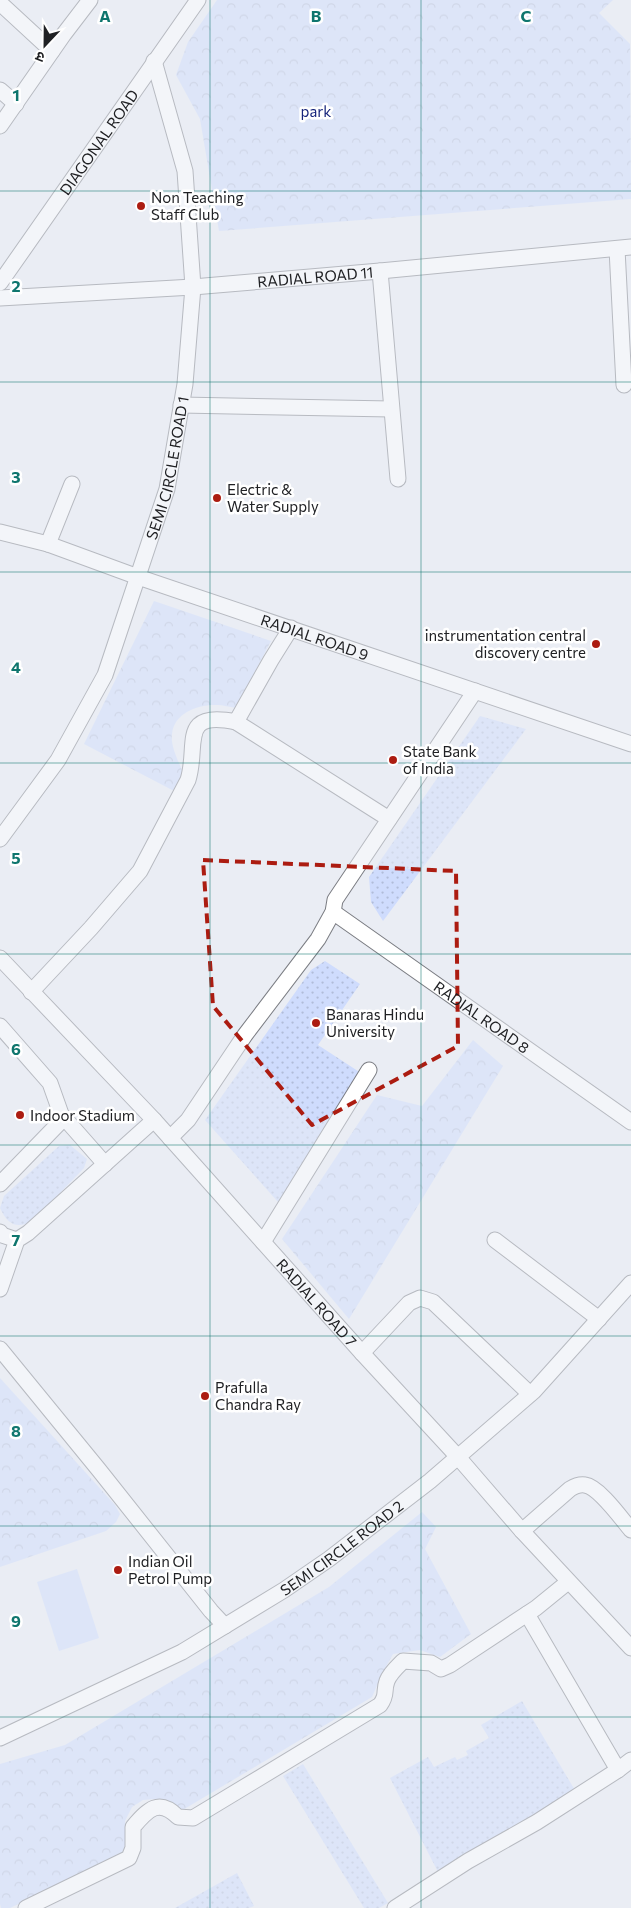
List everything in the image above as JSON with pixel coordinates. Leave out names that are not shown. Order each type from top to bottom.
[{"type":"street","name":"DIAGONAL ROAD","points":[[0,283],[198,0]]},
{"type":"street","points":[[0,3],[52,51]]},
{"type":"street","points":[[0,126],[83,3]]},
{"type":"street","name":"SEMI CIRCLE ROAD 1","points":[[0,839],[58,760],[105,675],[167,490],[185,384],[192,287],[186,172],[154,61]]},
{"type":"street","points":[[0,90],[16,104]]},
{"type":"street","points":[[624,248],[624,385]]},
{"type":"street","name":"RADIAL ROAD 11","points":[[0,298],[192,287],[624,248]]},
{"type":"street","points":[[380,271],[398,479]]},
{"type":"street","points":[[181,404],[391,409]]},
{"type":"street","points":[[48,544],[72,484]]},
{"type":"street","name":"RADIAL ROAD 9","points":[[0,532],[48,544],[138,577],[631,744]]},
{"type":"street","points":[[236,722],[291,628]]},
{"type":"street","points":[[170,1138],[188,1120],[245,1035],[318,939],[332,912],[335,900],[475,691]]},
{"type":"street","points":[[31,992],[91,928],[140,870],[188,780],[192,768],[191,742],[198,726],[206,720],[218,719],[236,722],[389,819]]},
{"type":"street","name":"RADIAL ROAD 8","points":[[332,912],[631,1122]]},
{"type":"street","name":"RADIAL ROAD 7","points":[[0,958],[154,1120],[568,1582],[631,1648]]},
{"type":"street","points":[[0,1026],[50,1083],[61,1114],[105,1164]]},
{"type":"street","points":[[264,1242],[370,1070]]},
{"type":"street","points":[[1,1185],[64,1118]]},
{"type":"street","points":[[0,1289],[17,1240],[28,1233],[154,1120]]},
{"type":"street","points":[[0,1232],[2,1235],[17,1240]]},
{"type":"street","points":[[495,1240],[599,1319]]},
{"type":"street","name":"SEMI CIRCLE ROAD 2","points":[[0,1738],[182,1652],[284,1590],[330,1559],[430,1481],[530,1394],[631,1283]]},
{"type":"street","points":[[362,1353],[409,1303],[420,1298],[433,1302],[530,1394]]},
{"type":"street","points":[[0,1349],[93,1462],[211,1611],[226,1626]]},
{"type":"street","points":[[522,1531],[578,1484],[587,1485],[597,1491],[631,1530]]},
{"type":"street","points":[[26,1908],[129,1858],[133,1848],[133,1827],[148,1812],[159,1806],[169,1809],[178,1817],[193,1818],[380,1706],[385,1698],[386,1682],[394,1670],[403,1662],[431,1663],[441,1669],[527,1614],[568,1582]]},
{"type":"street","points":[[527,1614],[618,1770]]},
{"type":"street","points":[[395,1908],[468,1861],[538,1822],[631,1760]]},
{"type":"highlighted area","points":[[203,860],[456,871],[458,1046],[312,1125],[213,1006]]},
{"type":"green space","name":"park","points":[[217,0],[613,0],[599,13],[630,44],[631,199],[219,231],[200,119],[176,75],[188,42]]},
{"type":"green space","points":[[154,601],[271,641],[236,708],[219,705],[202,706],[188,711],[177,720],[172,739],[174,750],[184,775],[176,792],[84,744]]},
{"type":"green space","points":[[480,716],[526,729],[383,921],[371,902],[369,877]]},
{"type":"green space","points":[[325,961],[360,984],[318,1045],[364,1075],[278,1202],[205,1120],[311,970]]},
{"type":"green space","points":[[473,1040],[503,1066],[349,1319],[282,1239],[377,1095],[422,1106]]},
{"type":"green space","points":[[70,1145],[87,1159],[84,1168],[33,1221],[22,1225],[9,1222],[0,1208],[4,1196],[59,1146]]},
{"type":"green space","points":[[0,1378],[115,1505],[120,1514],[116,1522],[106,1531],[0,1567]]},
{"type":"green space","points":[[422,1512],[436,1527],[425,1549],[471,1634],[440,1657],[420,1650],[393,1654],[372,1697],[181,1811],[165,1800],[143,1800],[132,1807],[125,1821],[124,1853],[10,1908],[1,1908],[0,1764],[65,1745],[329,1587]]},
{"type":"green space","points":[[77,1569],[99,1638],[59,1651],[37,1582]]},
{"type":"green space","points":[[522,1701],[576,1792],[438,1872],[390,1778],[428,1757],[434,1767],[455,1757],[457,1760],[468,1755],[466,1751],[489,1738],[481,1725]]},
{"type":"green space","points":[[303,1764],[388,1903],[379,1908],[364,1908],[283,1776]]},
{"type":"green space","points":[[237,1873],[254,1906],[249,1908],[175,1908]]},
{"type":"place","name":"Non Teaching Staff Club","points":[[141,206]]},
{"type":"place","name":"Electric & Water Supply","points":[[217,498]]},
{"type":"place","name":"instrumentation central discovery centre","points":[[596,644]]},
{"type":"place","name":"State Bank of India","points":[[393,760]]},
{"type":"place","name":"Banaras Hindu University","points":[[316,1023]]},
{"type":"place","name":"Indoor Stadium","points":[[20,1115]]},
{"type":"place","name":"Prafulla Chandra Ray","points":[[205,1396]]},
{"type":"place","name":"Indian Oil Petrol Pump","points":[[118,1570]]}]
